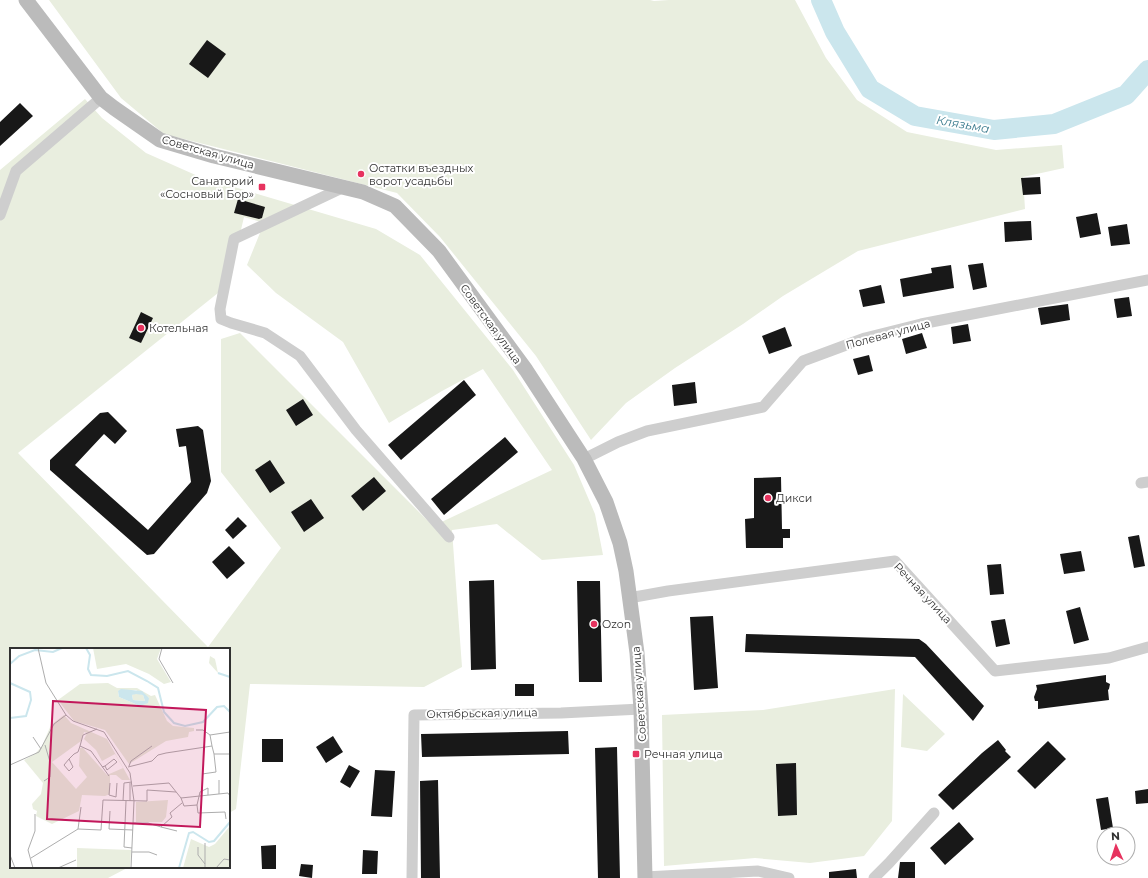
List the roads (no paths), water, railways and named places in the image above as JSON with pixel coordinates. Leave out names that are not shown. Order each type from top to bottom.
[{"type":"main road","name":"Советская улица","points":[[26,0],[102,98],[160,140],[214,156],[363,192],[395,206],[439,251],[526,370],[584,459],[606,502],[618,536],[626,571],[637,653],[641,709],[645,878]]},
{"type":"street","points":[[0,215],[16,171],[102,98]]},
{"type":"street","points":[[344,187],[234,239],[220,309],[221,319],[265,333],[300,356],[356,430],[449,537]]},
{"type":"street","name":"Полевая улица","points":[[584,459],[618,442],[647,431],[763,407],[803,361],[865,338],[921,324],[1148,280]]},
{"type":"street","name":"Речная улица","points":[[629,598],[668,591],[895,561],[995,672],[1109,658],[1148,647]]},
{"type":"street","name":"Октябрьская улица","points":[[412,878],[414,715],[641,709]]},
{"type":"street","points":[[874,878],[934,813]]},
{"type":"street","points":[[645,878],[758,871],[789,878]]},
{"type":"waterway","name":"Клязьма","points":[[821,0],[835,32],[870,89],[915,116],[994,130],[1054,124],[1126,95],[1148,70]]},
{"type":"place","name":"Остатки въездных ворот усадьбы","points":[[361,174]]},
{"type":"place","name":"Санаторий «Сосновый Бор»","points":[[262,187]]},
{"type":"place","name":"Котельная","points":[[141,328]]},
{"type":"place","name":"Дикси","points":[[768,498]]},
{"type":"place","name":"Ozon","points":[[594,624]]},
{"type":"place","name":"Речная улица","points":[[636,754]]}]
